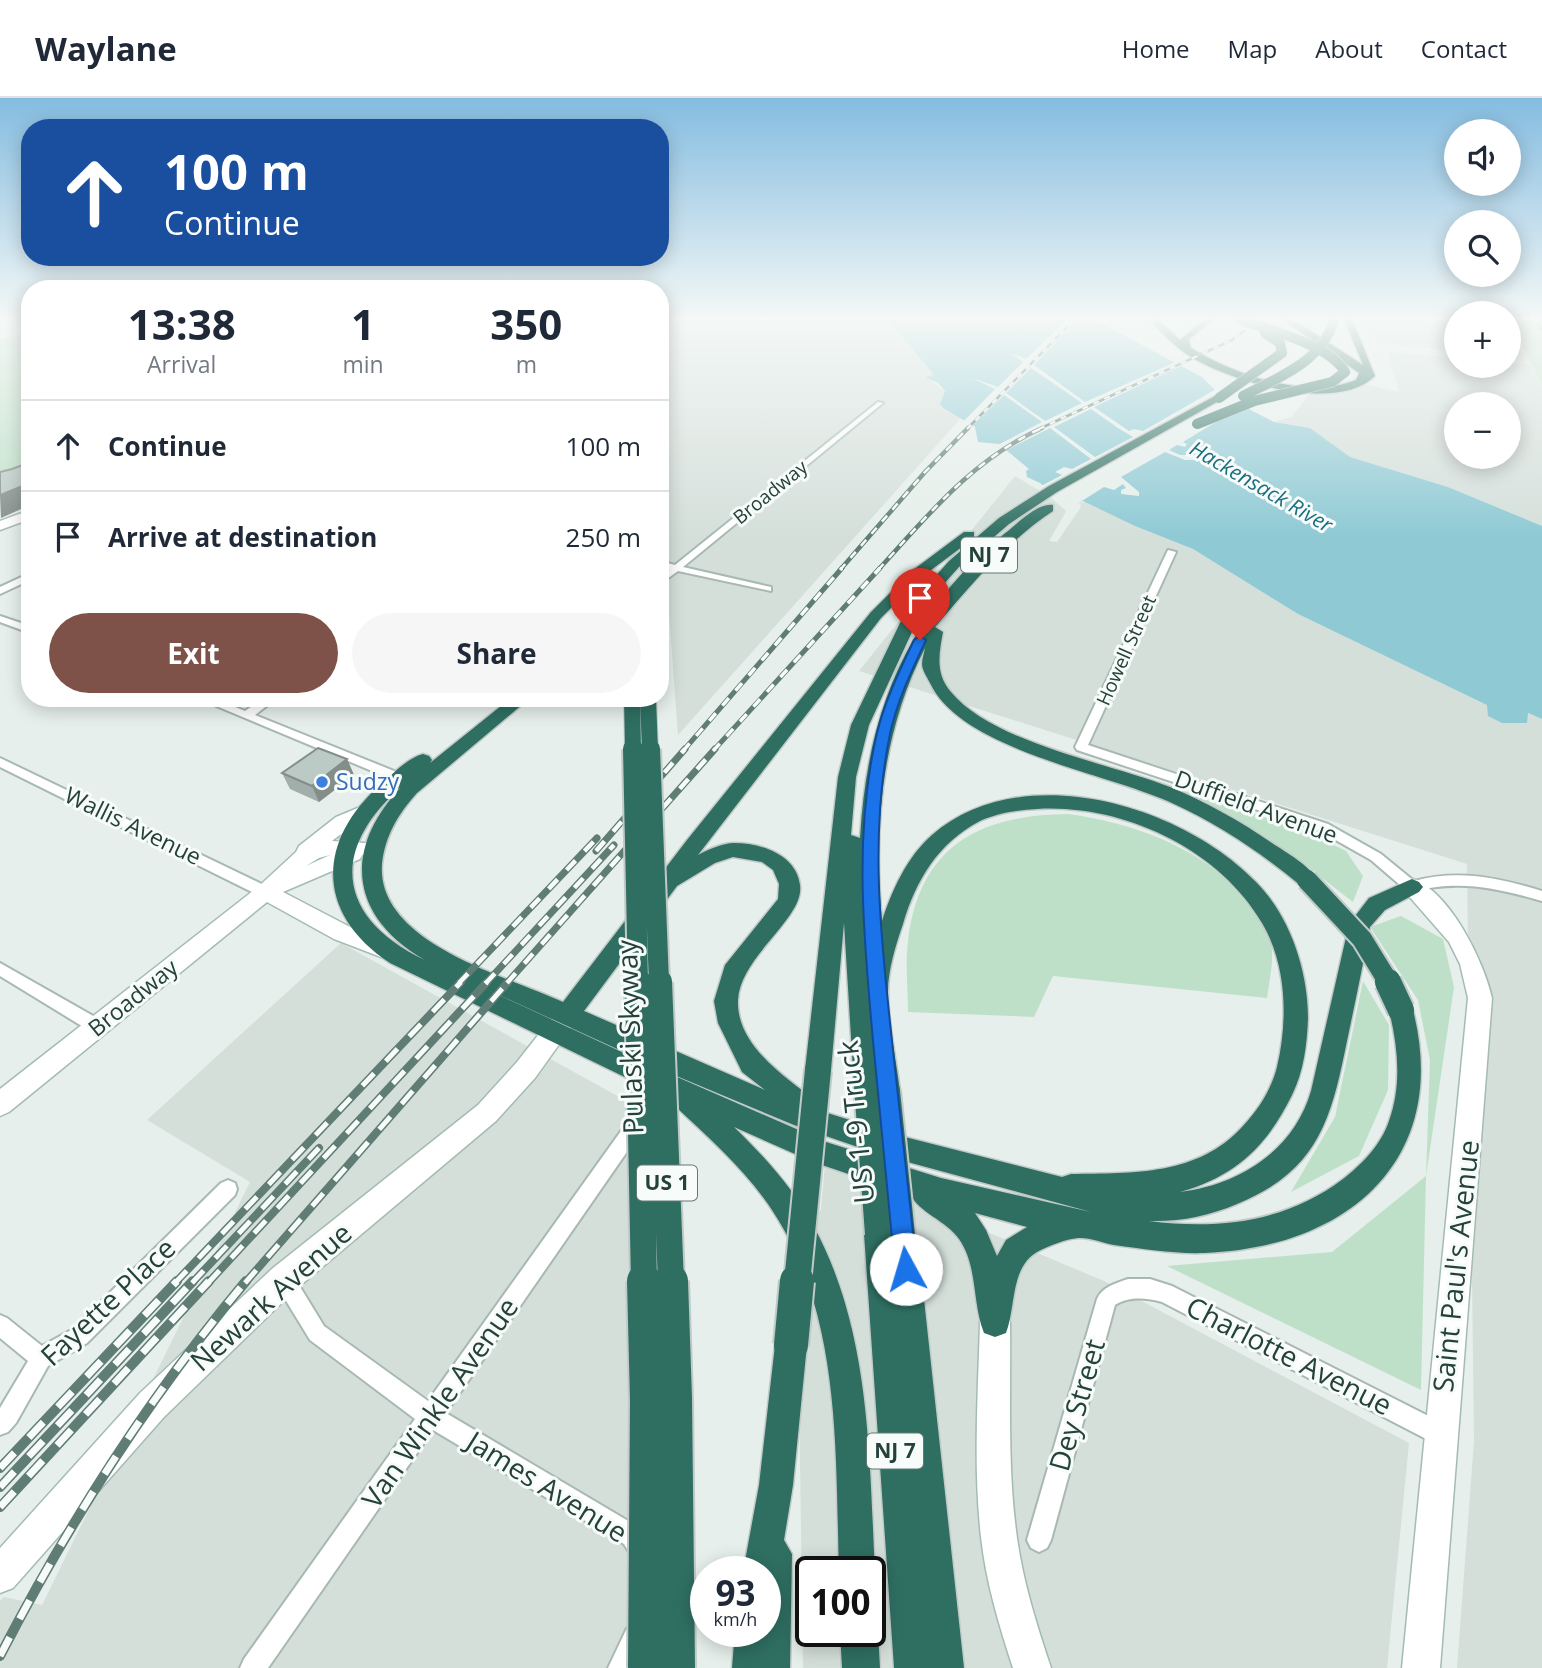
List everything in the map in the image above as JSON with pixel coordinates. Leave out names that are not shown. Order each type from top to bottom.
[{"type":"highway","points":[[1219,398],[1227,392]]},
{"type":"highway","name":"NJ 7","points":[[877,1089],[852,896],[847,777],[860,725],[899,637],[930,591],[978,542],[1030,504],[1059,494],[1229,392]]},
{"type":"highway","points":[[1133,460],[1249,392]]},
{"type":"highway","points":[[1197,424],[1248,403],[1290,392]]},
{"type":"highway","points":[[561,1024],[694,845],[876,615],[928,565],[984,525],[1023,502],[1059,494]]},
{"type":"highway","name":"NJ 7","points":[[877,987],[852,896],[884,732],[910,661],[926,629],[986,557],[1047,510],[1059,494]]},
{"type":"highway","points":[[511,707],[401,797],[383,824],[373,849],[371,866],[374,891],[384,913],[399,931],[434,953],[677,1090],[825,1153],[906,1182],[1078,1224],[1154,1237],[1231,1237],[1266,1230],[1298,1220],[1350,1193],[1382,1160],[1396,1138],[1411,1087],[1412,1062],[1401,1010],[1385,973],[1369,948],[1333,905],[1307,880],[1257,842],[1187,802],[1147,785],[1039,749],[986,727],[960,711],[938,689],[928,668],[927,653],[941,611]]},
{"type":"highway","points":[[491,707],[400,778],[365,811],[346,852],[343,874],[347,905],[359,926],[381,947],[561,1024],[833,1128],[1118,1205],[1176,1206],[1225,1196],[1273,1170],[1302,1139],[1319,1108],[1360,925],[1377,904],[1412,887]]},
{"type":"highway","name":"Pulaski Skyway","points":[[632,707],[647,1413],[645,1668]]},
{"type":"highway","name":"Pulaski Skyway","points":[[648,707],[675,1398],[678,1668]]},
{"type":"highway","points":[[877,987],[897,906],[925,856],[957,826],[998,808],[1021,804],[1072,803],[1137,817],[1168,829],[1199,846],[1230,868],[1250,888],[1273,920],[1284,943],[1293,978],[1295,1041],[1283,1092],[1272,1116],[1243,1148],[1219,1164],[1196,1174],[1144,1186],[1058,1188]]},
{"type":"highway","points":[[669,882],[708,858],[732,850],[767,856],[781,865],[790,884],[788,901],[733,971],[726,1001],[730,1023],[751,1064],[833,1128]]},
{"type":"highway","points":[[764,1556],[776,1485],[818,1070],[852,896]]},
{"type":"highway","name":"US 1-9 Truck","points":[[877,987],[877,1089],[891,1239],[945,1668]]},
{"type":"highway","points":[[677,1090],[755,1168],[780,1197],[820,1274],[840,1341],[848,1390],[855,1556]]},
{"type":"highway","points":[[906,1182],[960,1218],[974,1236],[982,1258],[995,1322]]},
{"type":"highway","points":[[995,1322],[1004,1268],[1014,1251],[1030,1239],[1078,1224]]},
{"type":"highway","name":"NJ 7","points":[[891,1239],[913,1668]]},
{"type":"highway","points":[[771,1668],[776,1485]]},
{"type":"highway","points":[[751,1668],[753,1647]]},
{"type":"highway","points":[[860,1647],[861,1668]]},
{"type":"street","name":"Broadway","points":[[669,573],[880,402]]},
{"type":"street","points":[[0,526],[21,518]]},
{"type":"street","name":"Howell Street","points":[[1081,747],[1171,552]]},
{"type":"street","points":[[669,566],[768,589]]},
{"type":"street","points":[[0,591],[21,580]]},
{"type":"street","points":[[0,619],[21,624]]},
{"type":"street","points":[[224,707],[400,778]]},
{"type":"street","points":[[246,716],[259,707]]},
{"type":"street","name":"Duffield Avenue","points":[[1081,747],[1323,827],[1376,857],[1412,887]]},
{"type":"street","name":"Wallis Avenue","points":[[0,762],[265,892]]},
{"type":"street","points":[[298,858],[342,822],[365,811]]},
{"type":"street","name":"Broadway","points":[[0,1104],[265,892],[298,858],[319,850],[346,852],[373,849]]},
{"type":"street","name":"Broadway","points":[[265,892],[346,852]]},
{"type":"street","points":[[1412,887],[1442,878],[1467,878],[1542,896]]},
{"type":"street","name":"Saint Paul's Avenue","points":[[1412,887],[1455,932],[1472,963],[1480,998],[1460,1246],[1440,1434],[1422,1668]]},
{"type":"street","points":[[265,892],[342,933],[381,947]]},
{"type":"street","points":[[0,968],[96,1026]]},
{"type":"street","name":"Newark Avenue","points":[[0,1574],[152,1405],[284,1279],[487,1113],[511,1088],[561,1024]]},
{"type":"street","name":"Van Winkle Avenue","points":[[253,1668],[627,1137]]},
{"type":"street","name":"Fayette Place","points":[[0,1424],[41,1359],[80,1336],[228,1189]]},
{"type":"street","name":"James Avenue","points":[[284,1279],[317,1333],[430,1416],[632,1536],[649,1564],[648,1612],[621,1668]]},
{"type":"street","name":"Charlotte Avenue","points":[[1135,1288],[1165,1293],[1440,1434]]},
{"type":"street","name":"Dey Street","points":[[1039,1540],[1107,1299],[1116,1292],[1135,1288]]},
{"type":"street","points":[[995,1322],[995,1483],[999,1539],[1012,1602],[1032,1668]]},
{"type":"street","points":[[0,1325],[41,1359]]},
{"type":"shaded area","points":[[669,392],[945,392],[942,408],[961,418],[678,735],[669,613]]},
{"type":"shaded area","points":[[1444,392],[1444,469],[1521,469],[1521,392],[1542,392],[1542,526],[1448,487],[1350,457],[1310,428],[1274,422],[1291,417],[1310,394]]},
{"type":"shaded area","points":[[1015,476],[1068,508],[1049,541],[1057,542],[1081,507],[1080,503],[1089,501],[1135,526],[1193,549],[1298,614],[1488,705],[1488,716],[1527,713],[1542,719],[1542,1668],[1457,1668],[1474,1441],[1467,864],[859,671]]},
{"type":"shaded area","points":[[341,943],[630,1103],[634,1588],[628,1668],[0,1668],[0,1601],[4,1597],[42,1605],[250,1182],[147,1120]]},
{"type":"shaded area","points":[[825,1164],[1104,1281],[1409,1443],[1387,1668],[803,1668],[803,1647],[886,1647],[886,1556],[801,1556],[797,1254],[821,1209]]},
{"type":"green space","points":[[0,392],[21,392],[21,485],[0,490]]},
{"type":"green space","points":[[1150,780],[1303,830],[1346,851],[1363,876],[1353,902],[1300,861],[1235,818]]},
{"type":"green space","points":[[1068,814],[1122,825],[1149,834],[1198,858],[1221,874],[1241,894],[1269,936],[1272,956],[1267,998],[1053,976],[1034,1017],[908,1012],[907,951],[914,909],[925,882],[940,860],[959,842],[981,830],[1007,821]]},
{"type":"green space","points":[[1401,916],[1443,939],[1454,987],[1426,1176],[1430,1060],[1418,1000],[1370,927]]},
{"type":"green space","points":[[1363,981],[1389,1025],[1388,1090],[1359,1156],[1291,1192],[1335,1117]]},
{"type":"green space","points":[[1426,1176],[1421,1390],[1167,1266],[1332,1252]]},
{"type":"water","name":"Hackensack River","points":[[945,392],[1217,392],[1274,422],[1310,428],[1350,457],[1448,487],[1542,526],[1542,719],[1528,713],[1527,723],[1502,723],[1488,716],[1487,705],[1298,614],[1193,549],[1135,526],[1083,501],[1068,508],[1040,483],[1027,477],[1026,471],[1029,469],[999,444],[978,442],[975,427],[940,404]]},
{"type":"pier","points":[[992,392],[1007,392],[1045,421],[1082,403],[1066,392],[1072,392],[1085,402],[1107,392],[1125,392],[1094,407],[1129,431],[1143,431],[1211,392],[1226,392],[1251,406],[1234,411],[1183,442],[1187,444],[1185,447],[1177,445],[1169,450],[1180,455],[1194,455],[1198,460],[1185,460],[1165,452],[1121,477],[1139,492],[1139,496],[1121,494],[1121,490],[1126,488],[1123,484],[1114,490],[1104,487],[1066,511],[1039,487],[1062,475],[1055,472],[1064,467],[1072,469],[1091,459],[1050,428],[1003,452],[998,447],[992,448],[1042,422],[1004,395],[970,428],[962,423]],"holes":[[[1091,409],[1133,437],[1095,457],[1054,427]]]},
{"type":"building","points":[[21,466],[21,487],[0,495],[0,472]]},
{"type":"building","points":[[318,748],[347,759],[312,786],[282,773]]},
{"type":"railway","points":[[967,429],[1003,392]]},
{"type":"railway","points":[[1039,429],[1119,392]]},
{"type":"railway","points":[[840,570],[925,472],[968,428]]},
{"type":"railway","points":[[878,570],[934,509],[973,472],[1017,441],[1042,428]]},
{"type":"railway","points":[[683,751],[842,568]]},
{"type":"railway","points":[[713,751],[880,568]]},
{"type":"railway","points":[[596,851],[685,749]]},
{"type":"railway","points":[[507,983],[715,749]]},
{"type":"railway","points":[[459,983],[597,838]]},
{"type":"railway","points":[[486,983],[614,845]]},
{"type":"railway","points":[[175,1283],[461,982]]},
{"type":"railway","points":[[208,1283],[487,982]]},
{"type":"railway","points":[[245,1283],[508,982]]},
{"type":"railway","points":[[192,1283],[319,1148]]},
{"type":"railway","points":[[0,1468],[177,1281]]},
{"type":"railway","points":[[0,1487],[193,1281]]},
{"type":"railway","points":[[0,1507],[209,1281]]},
{"type":"railway","points":[[0,1656],[54,1557],[113,1462],[176,1370],[246,1281]]},
{"type":"place","name":"Sudzy","points":[[322,782]]},
{"type":"route","points":[[906,1269],[877,987],[869,854],[873,790],[884,732],[898,687],[920,640]]}]
